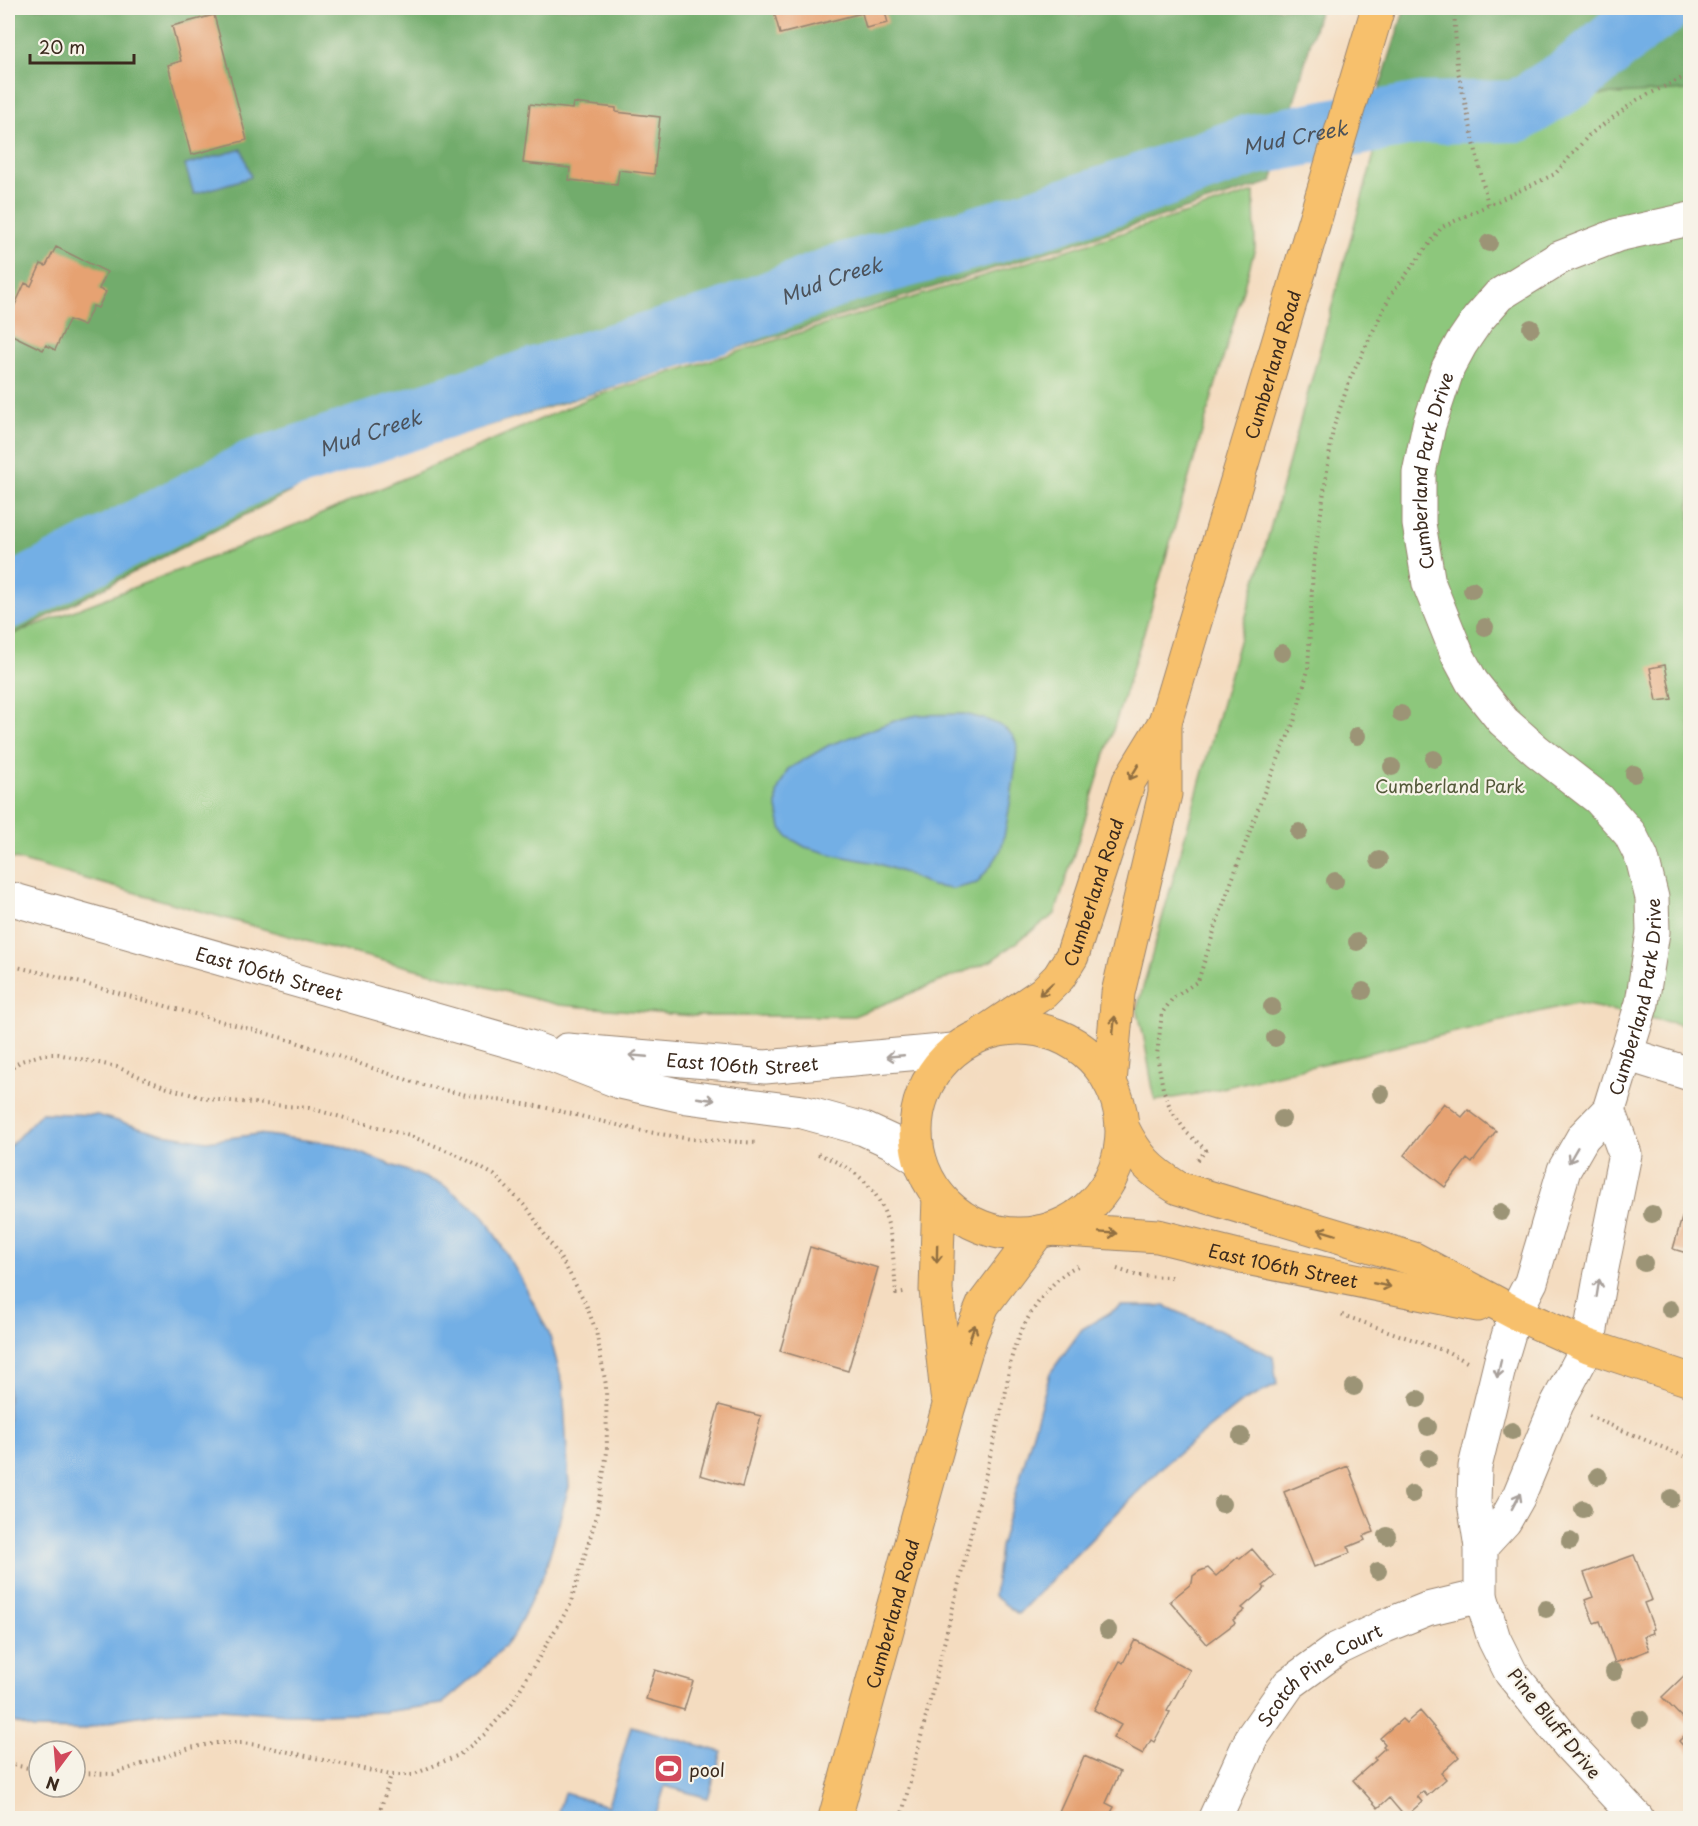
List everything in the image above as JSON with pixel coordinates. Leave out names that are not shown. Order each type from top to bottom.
[{"type":"main road","name":"Cumberland Road","points":[[982,1034],[1043,993],[1059,977],[1072,956],[1129,781],[1165,722],[1378,8]]},
{"type":"main road","name":"Cumberland Road","points":[[1110,1083],[1118,993],[1165,794],[1165,722]]},
{"type":"main road","points":[[1012,1028],[1041,1030],[1069,1040],[1093,1059],[1110,1083],[1119,1105],[1122,1127],[1120,1150],[1114,1171],[1103,1190],[1089,1207],[1079,1214],[1044,1231],[1011,1233],[983,1228],[959,1215],[939,1196],[926,1176],[920,1160],[915,1126],[921,1097],[934,1071],[954,1050],[982,1034],[1012,1028]]},
{"type":"main road","name":"East 106th Street","points":[[1122,1127],[1134,1152],[1157,1175],[1178,1188],[1414,1259],[1515,1313],[1588,1346],[1690,1380]]},
{"type":"main road","name":"Cumberland Road","points":[[939,1196],[936,1290],[948,1409]]},
{"type":"main road","name":"Cumberland Road","points":[[835,1818],[948,1409],[971,1334],[983,1305],[1044,1231]]},
{"type":"main road","name":"East 106th Street","points":[[1044,1231],[1158,1236],[1242,1257],[1515,1313]]},
{"type":"street","name":"Cumberland Park Drive","points":[[1515,1313],[1531,1282],[1564,1170],[1583,1137],[1610,1110],[1642,1003],[1653,932],[1652,898],[1642,858],[1629,834],[1599,799],[1537,751],[1503,721],[1472,682],[1458,656],[1429,585],[1419,524],[1419,473],[1429,425],[1448,369],[1478,319],[1499,295],[1559,258],[1618,235],[1690,219]]},
{"type":"street","name":"East 106th Street","points":[[8,898],[530,1047],[620,1082],[687,1097],[803,1112],[854,1126],[890,1141],[920,1160]]},
{"type":"street","name":"East 106th Street","points":[[530,1047],[765,1067],[954,1050]]},
{"type":"street","points":[[1626,1054],[1690,1074]]},
{"type":"street","name":"Cumberland Park Drive","points":[[1588,1346],[1625,1154],[1610,1110]]},
{"type":"street","name":"Pine Bluff Drive","points":[[1515,1313],[1497,1375],[1475,1467],[1474,1503],[1481,1547],[1481,1596],[1494,1638],[1511,1673],[1569,1745],[1637,1818]]},
{"type":"street","points":[[1481,1547],[1505,1521],[1518,1498],[1557,1404],[1588,1346]]},
{"type":"street","name":"Scotch Pine Court","points":[[1215,1818],[1252,1737],[1289,1684],[1337,1649],[1385,1626],[1427,1609],[1481,1596]]},
{"type":"path","points":[[1454,8],[1457,67],[1488,205]]},
{"type":"path","points":[[1206,1150],[1187,1133],[1171,1110],[1163,1089],[1157,1055],[1162,1013],[1173,998],[1198,981],[1265,790],[1294,722],[1308,670],[1313,568],[1333,429],[1350,379],[1390,296],[1442,227],[1555,174],[1589,135],[1637,100],[1690,74]]},
{"type":"path","points":[[8,965],[290,1040],[419,1084],[466,1095],[543,1107],[642,1131],[691,1139],[765,1143]]},
{"type":"path","points":[[8,1071],[21,1061],[44,1054],[58,1054],[117,1067],[164,1087],[208,1099],[309,1108],[413,1137],[458,1155],[494,1175],[528,1209],[576,1286],[596,1331],[606,1385],[607,1452],[596,1518],[570,1605],[510,1706],[485,1734],[459,1755],[412,1775],[391,1775],[242,1743],[216,1743],[190,1748],[113,1774],[87,1773]]},
{"type":"path","points":[[814,1153],[857,1174],[882,1203],[891,1232],[896,1294]]},
{"type":"path","points":[[901,1818],[1002,1407],[1013,1350],[1022,1328],[1063,1274],[1075,1266],[1086,1264]]},
{"type":"path","points":[[1108,1267],[1138,1276],[1181,1278]]},
{"type":"path","points":[[1334,1312],[1448,1352],[1497,1375]]},
{"type":"path","points":[[1557,1404],[1690,1459]]},
{"type":"path","points":[[8,1764],[27,1768]]},
{"type":"path","points":[[387,1818],[378,1816],[391,1775]]},
{"type":"green space","points":[[8,8],[1067,8],[1080,16],[1088,8],[1320,8],[1272,182],[311,481],[8,637]]},
{"type":"green space","points":[[1405,8],[1690,8],[1690,90],[1446,103],[1372,112]]},
{"type":"green space","name":"Cumberland Park","points":[[1690,15],[1690,1024],[1683,1025],[1576,1003],[1197,1094],[1155,1101],[1137,1009],[1398,68]]},
{"type":"green space","points":[[1254,192],[1255,248],[1149,616],[1055,914],[991,961],[854,1016],[694,1016],[559,1005],[317,944],[8,857],[8,636],[303,522],[592,397]]},
{"type":"water","points":[[242,149],[251,177],[194,194],[185,165]]},
{"type":"water","points":[[964,714],[1001,726],[1013,736],[1017,749],[1012,794],[1001,849],[977,883],[953,889],[932,886],[876,863],[805,847],[788,837],[781,828],[777,792],[788,769],[829,745],[900,719],[918,715]]},
{"type":"water","points":[[41,1113],[97,1115],[163,1134],[207,1141],[258,1134],[336,1144],[442,1184],[484,1216],[519,1275],[549,1333],[563,1385],[569,1487],[545,1571],[514,1635],[481,1671],[442,1704],[384,1712],[323,1714],[220,1709],[164,1712],[119,1719],[82,1730],[33,1729],[8,1720],[8,1148]]},
{"type":"water","points":[[1121,1306],[1165,1306],[1243,1341],[1273,1357],[1277,1385],[1242,1402],[1166,1463],[1018,1614],[994,1596],[1000,1547],[1050,1373],[1082,1329]]},
{"type":"water","name":"pool","points":[[631,1726],[722,1752],[708,1798],[665,1786],[655,1818],[556,1818],[564,1793],[608,1806]]},
{"type":"building","points":[[773,8],[884,8],[888,23],[866,28],[862,13],[780,34]]},
{"type":"building","points":[[214,15],[247,140],[191,155],[168,65],[181,61],[172,26]]},
{"type":"building","points":[[573,103],[616,108],[616,112],[660,117],[654,174],[619,170],[617,185],[569,180],[570,168],[523,163],[530,104],[572,109]]},
{"type":"building","points":[[56,247],[107,272],[99,289],[106,292],[98,308],[93,306],[84,326],[69,320],[55,350],[46,345],[43,350],[8,333],[8,320],[25,283],[31,286],[41,264],[46,266]]},
{"type":"building","points":[[1665,665],[1672,699],[1657,701],[1650,668]]},
{"type":"building","points":[[1444,1103],[1462,1117],[1468,1110],[1496,1131],[1472,1163],[1467,1159],[1445,1187],[1404,1155]]},
{"type":"building","points":[[1690,1190],[1690,1254],[1673,1249]]},
{"type":"building","points":[[810,1247],[878,1268],[848,1371],[780,1351]]},
{"type":"building","points":[[719,1405],[761,1416],[742,1487],[700,1475]]},
{"type":"building","points":[[1348,1466],[1374,1532],[1363,1536],[1365,1540],[1348,1547],[1350,1553],[1314,1567],[1284,1492]]},
{"type":"building","points":[[1252,1549],[1275,1576],[1242,1608],[1245,1610],[1233,1620],[1235,1623],[1207,1644],[1170,1601],[1192,1583],[1193,1576],[1200,1571],[1208,1568],[1216,1576],[1238,1557],[1240,1559]]},
{"type":"building","points":[[1634,1555],[1652,1600],[1644,1603],[1654,1629],[1653,1633],[1644,1636],[1649,1650],[1615,1663],[1600,1621],[1594,1623],[1585,1600],[1593,1597],[1584,1573]]},
{"type":"building","points":[[1135,1640],[1190,1670],[1167,1711],[1170,1712],[1154,1742],[1151,1740],[1143,1754],[1113,1738],[1121,1725],[1094,1710],[1120,1661],[1123,1663]]},
{"type":"building","points":[[655,1670],[693,1681],[684,1710],[646,1699]]},
{"type":"building","points":[[1690,1670],[1690,1726],[1662,1697]]},
{"type":"building","points":[[1420,1711],[1459,1757],[1441,1773],[1446,1779],[1427,1796],[1423,1791],[1417,1796],[1422,1802],[1405,1817],[1389,1798],[1378,1808],[1353,1780],[1376,1760],[1374,1758],[1385,1748],[1380,1738],[1402,1719],[1406,1723]]},
{"type":"building","points":[[1690,1730],[1690,1753],[1679,1741]]},
{"type":"building","points":[[1084,1756],[1120,1772],[1106,1803],[1114,1807],[1108,1818],[1056,1818]]},
{"type":"waterway","name":"Mud Creek","points":[[8,598],[253,471],[551,373],[714,324],[842,274],[995,232],[1114,194],[1251,145],[1421,113],[1518,111],[1571,78],[1637,23],[1659,8]]},
{"type":"place","name":"pool","points":[[668,1769]]}]
